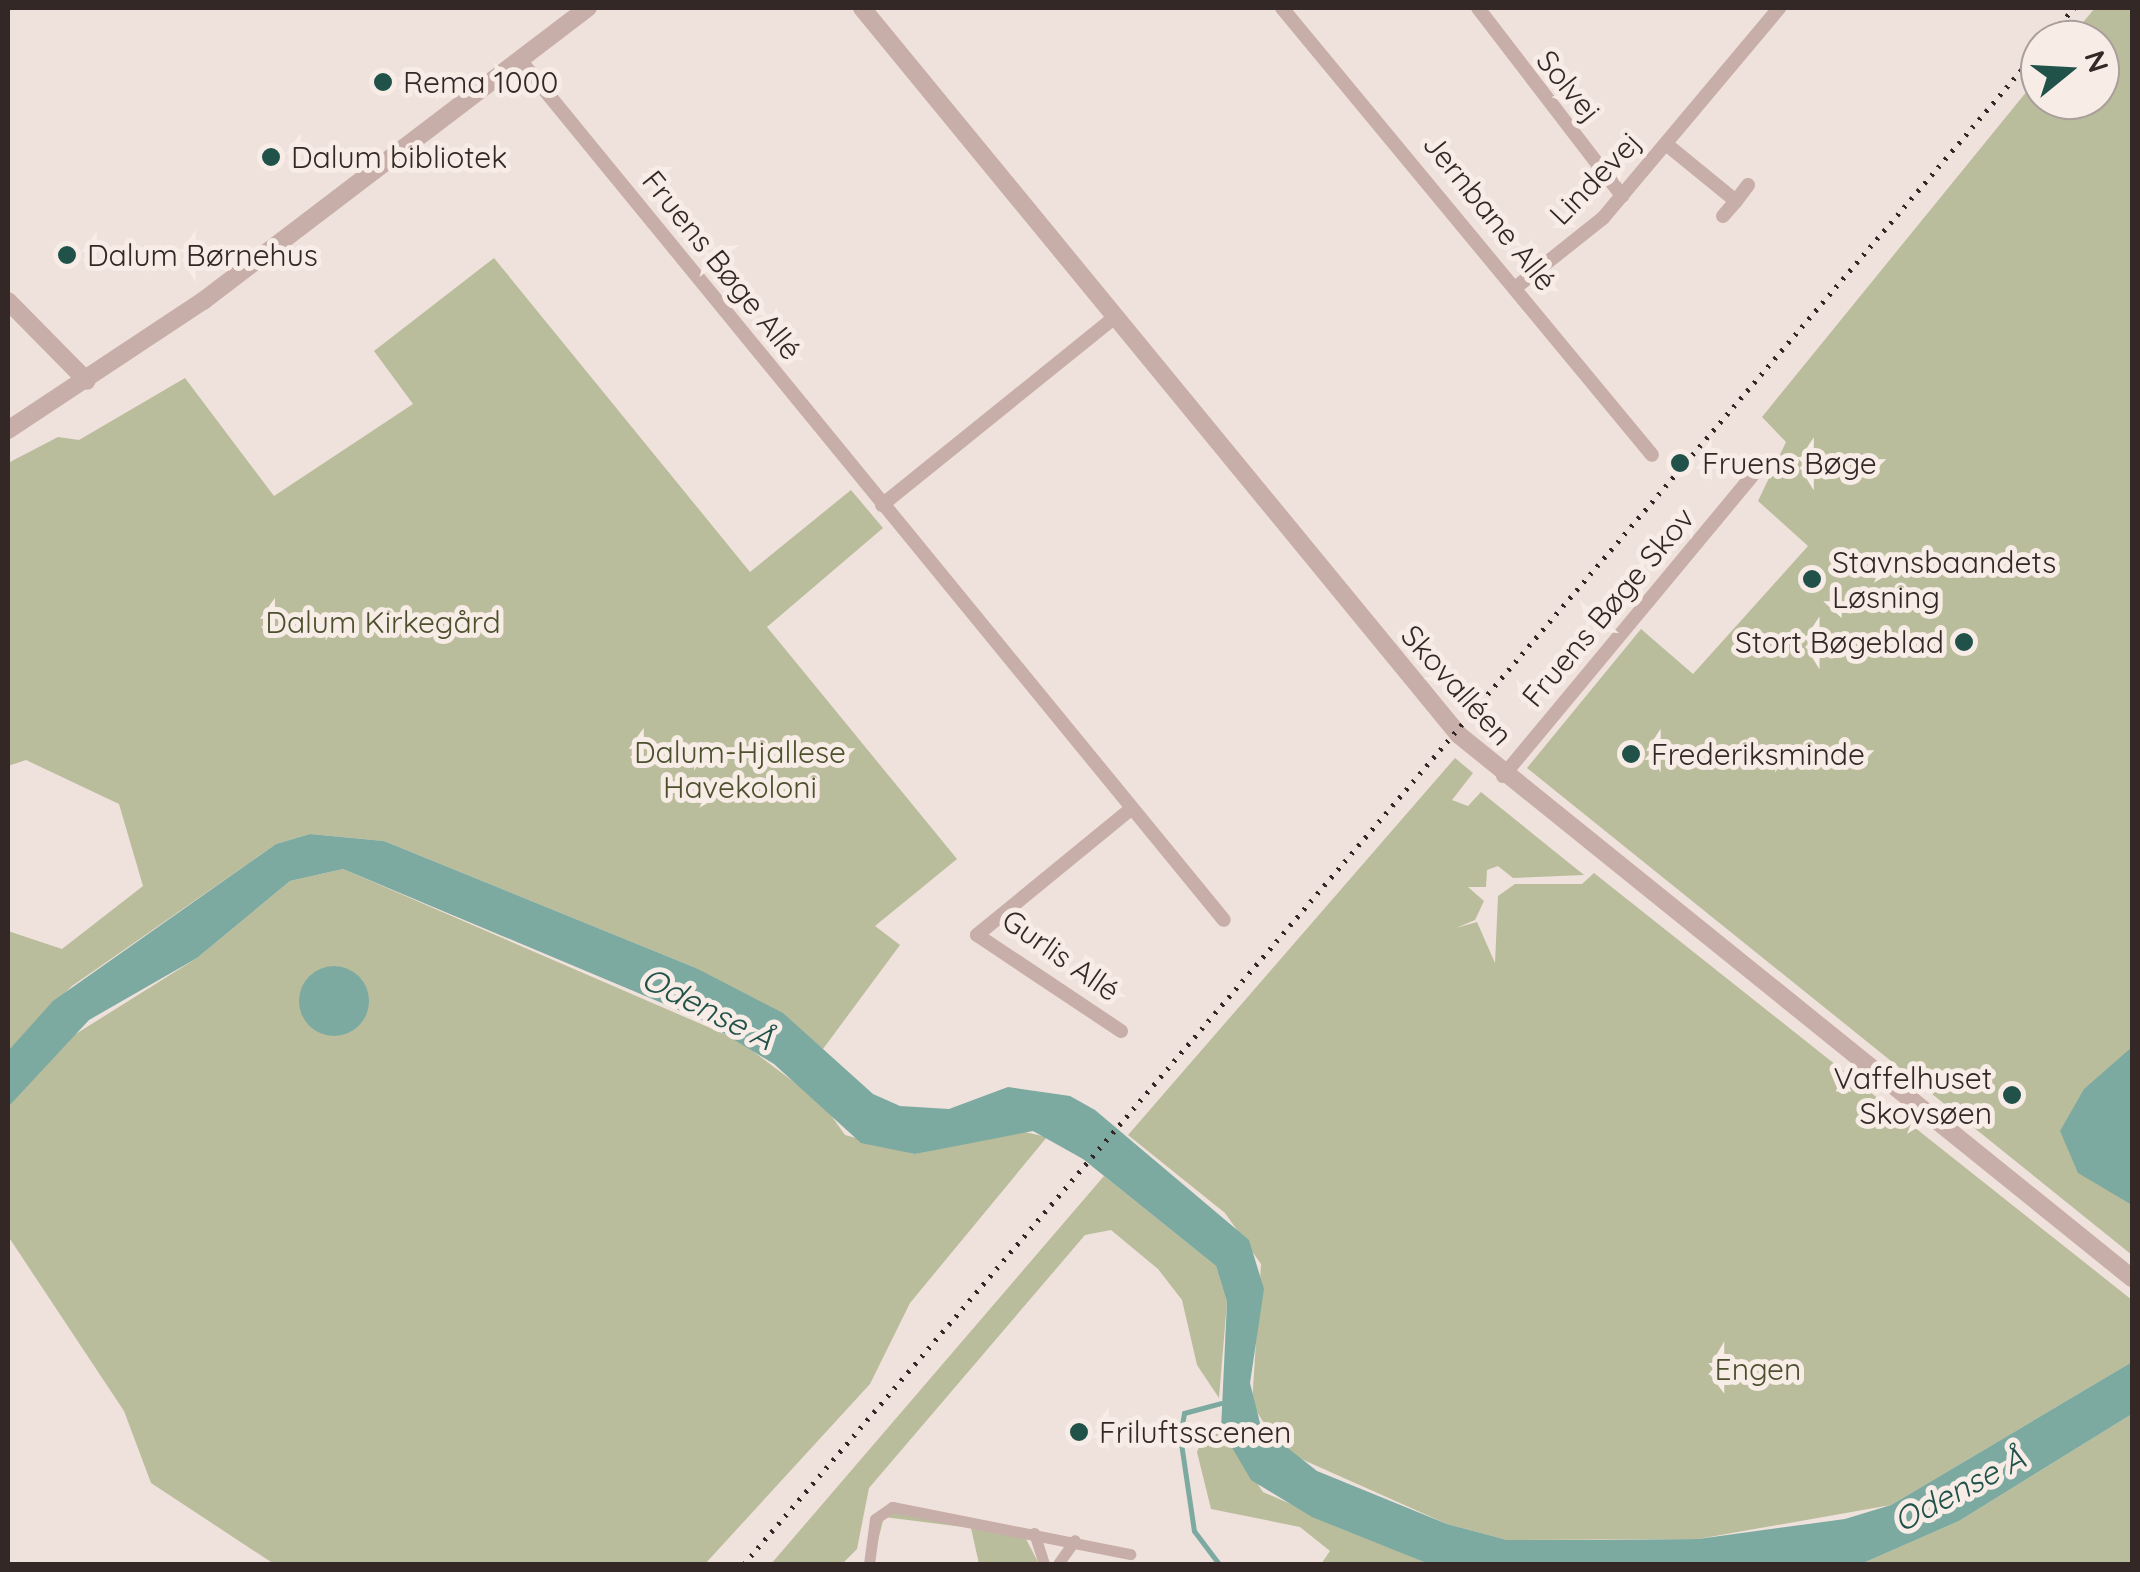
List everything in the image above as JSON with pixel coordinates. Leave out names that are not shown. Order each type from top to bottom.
[{"type":"street","points":[[8,430],[87,381],[588,8]]},
{"type":"street","name":"Skovalléen","points":[[862,8],[1441,715],[1503,776],[2132,1278]]},
{"type":"street","name":"Jernbane Allé","points":[[1282,8],[1652,455]]},
{"type":"street","name":"Solvej","points":[[1478,8],[1622,196]]},
{"type":"street","name":"Lindevej","points":[[1516,288],[1622,196],[1778,8]]},
{"type":"street","name":"Fruens Bøge Allé","points":[[520,60],[1224,920]]},
{"type":"street","name":"Lindevej","points":[[1666,144],[1736,200]]},
{"type":"street","points":[[1723,216],[1748,185]]},
{"type":"street","points":[[8,301],[87,381]]},
{"type":"street","points":[[882,505],[1115,316]]},
{"type":"street","name":"Fruens Bøge Skov","points":[[1503,776],[1755,472]]},
{"type":"street","name":"Gurlis Allé","points":[[1121,1031],[977,935],[1131,810]]},
{"type":"street","points":[[869,1564],[875,1520],[892,1506],[1130,1554]]},
{"type":"street","points":[[1034,1533],[1044,1564]]},
{"type":"street","points":[[1058,1564],[1075,1540]]},
{"type":"green space","name":"Fruens Bøge","points":[[2095,8],[2132,8],[2132,1255],[1527,768],[1641,629],[1693,674],[1808,546],[1758,501],[1786,442],[1762,417],[2020,100],[2020,120],[2120,120],[2120,20],[2085,20]]},
{"type":"green space","points":[[494,258],[750,572],[851,490],[883,528],[767,627],[957,859],[875,926],[900,945],[823,1049],[696,968],[384,841],[310,834],[276,844],[72,986],[8,1051],[8,931],[62,949],[143,886],[119,804],[26,760],[8,766],[8,463],[58,437],[79,440],[185,378],[274,496],[413,404],[374,351]]},
{"type":"green space","name":"Engen","points":[[1455,758],[1473,773],[1452,800],[1468,806],[1481,792],[1584,875],[1513,878],[1498,866],[1487,870],[1486,887],[1468,887],[1484,901],[1475,920],[1456,928],[1477,922],[1495,963],[1498,896],[1515,884],[1582,884],[1594,873],[2132,1300],[2132,1362],[1891,1505],[1698,1539],[1507,1540],[1447,1524],[1281,1450],[1252,1404],[1261,1264],[1225,1213],[1128,1135]]},
{"type":"green space","points":[[343,869],[738,1040],[823,1104],[845,1135],[915,1154],[1020,1131],[1047,1137],[910,1303],[870,1384],[705,1564],[274,1564],[151,1483],[124,1411],[8,1236],[8,1107],[55,1047],[197,958],[290,881]]},
{"type":"green space","points":[[1104,1176],[1216,1266],[1227,1302],[1219,1398],[1197,1365],[1182,1300],[1158,1269],[1111,1230],[1085,1235],[869,1488],[857,1549],[842,1564],[771,1564]]},
{"type":"green space","points":[[2132,1414],[2132,1564],[1861,1564],[1959,1521]]},
{"type":"green space","points":[[1221,1429],[1263,1492],[1429,1564],[1321,1564],[1330,1551],[1300,1527],[1211,1509],[1197,1452],[1204,1435]]},
{"type":"green space","points":[[899,1511],[1025,1537],[1039,1564],[979,1564],[971,1528],[884,1517],[872,1564],[881,1518]]},
{"type":"water","name":"Odense Å","points":[[310,834],[384,841],[696,968],[783,1013],[873,1094],[900,1106],[949,1109],[1008,1087],[1070,1096],[1095,1110],[1249,1240],[1264,1289],[1250,1383],[1261,1427],[1317,1471],[1447,1524],[1507,1540],[1698,1539],[1845,1519],[1891,1505],[2132,1362],[2132,1414],[1959,1521],[1861,1564],[1429,1564],[1312,1517],[1251,1480],[1221,1429],[1227,1302],[1216,1266],[1083,1159],[1033,1131],[915,1154],[861,1143],[774,1064],[700,1019],[343,869],[290,881],[197,958],[89,1020],[8,1107],[8,1051],[53,1001],[276,844]]},
{"type":"water","points":[[334,966],[359,976],[369,1001],[359,1026],[334,1036],[309,1026],[299,1001],[309,976]]},
{"type":"water","points":[[2132,1047],[2132,1205],[2078,1173],[2060,1131],[2084,1089]]},
{"type":"waterway","points":[[1219,1564],[1194,1531],[1180,1436],[1184,1413],[1221,1403]]},
{"type":"railway","points":[[2064,20],[2074,8]]},
{"type":"railway","points":[[744,1564],[2020,71]]},
{"type":"place","name":"Rema 1000","points":[[383,82]]},
{"type":"place","name":"Dalum bibliotek","points":[[271,157]]},
{"type":"place","name":"Dalum Børnehus","points":[[67,255]]},
{"type":"place","name":"Fruens Bøge","points":[[1680,463]]},
{"type":"place","name":"Stavnsbaandets Løsning","points":[[1812,579]]},
{"type":"place","name":"Stort Bøgeblad","points":[[1964,642]]},
{"type":"place","name":"Frederiksminde","points":[[1631,754]]},
{"type":"place","name":"Vaffelhuset Skovsøen","points":[[2012,1095]]},
{"type":"place","name":"Friluftsscenen","points":[[1079,1432]]},
{"type":"park label","name":"Dalum Kirkegård","points":[[383,622]]},
{"type":"park label","name":"Dalum-Hjallese Havekoloni","points":[[740,769]]}]
